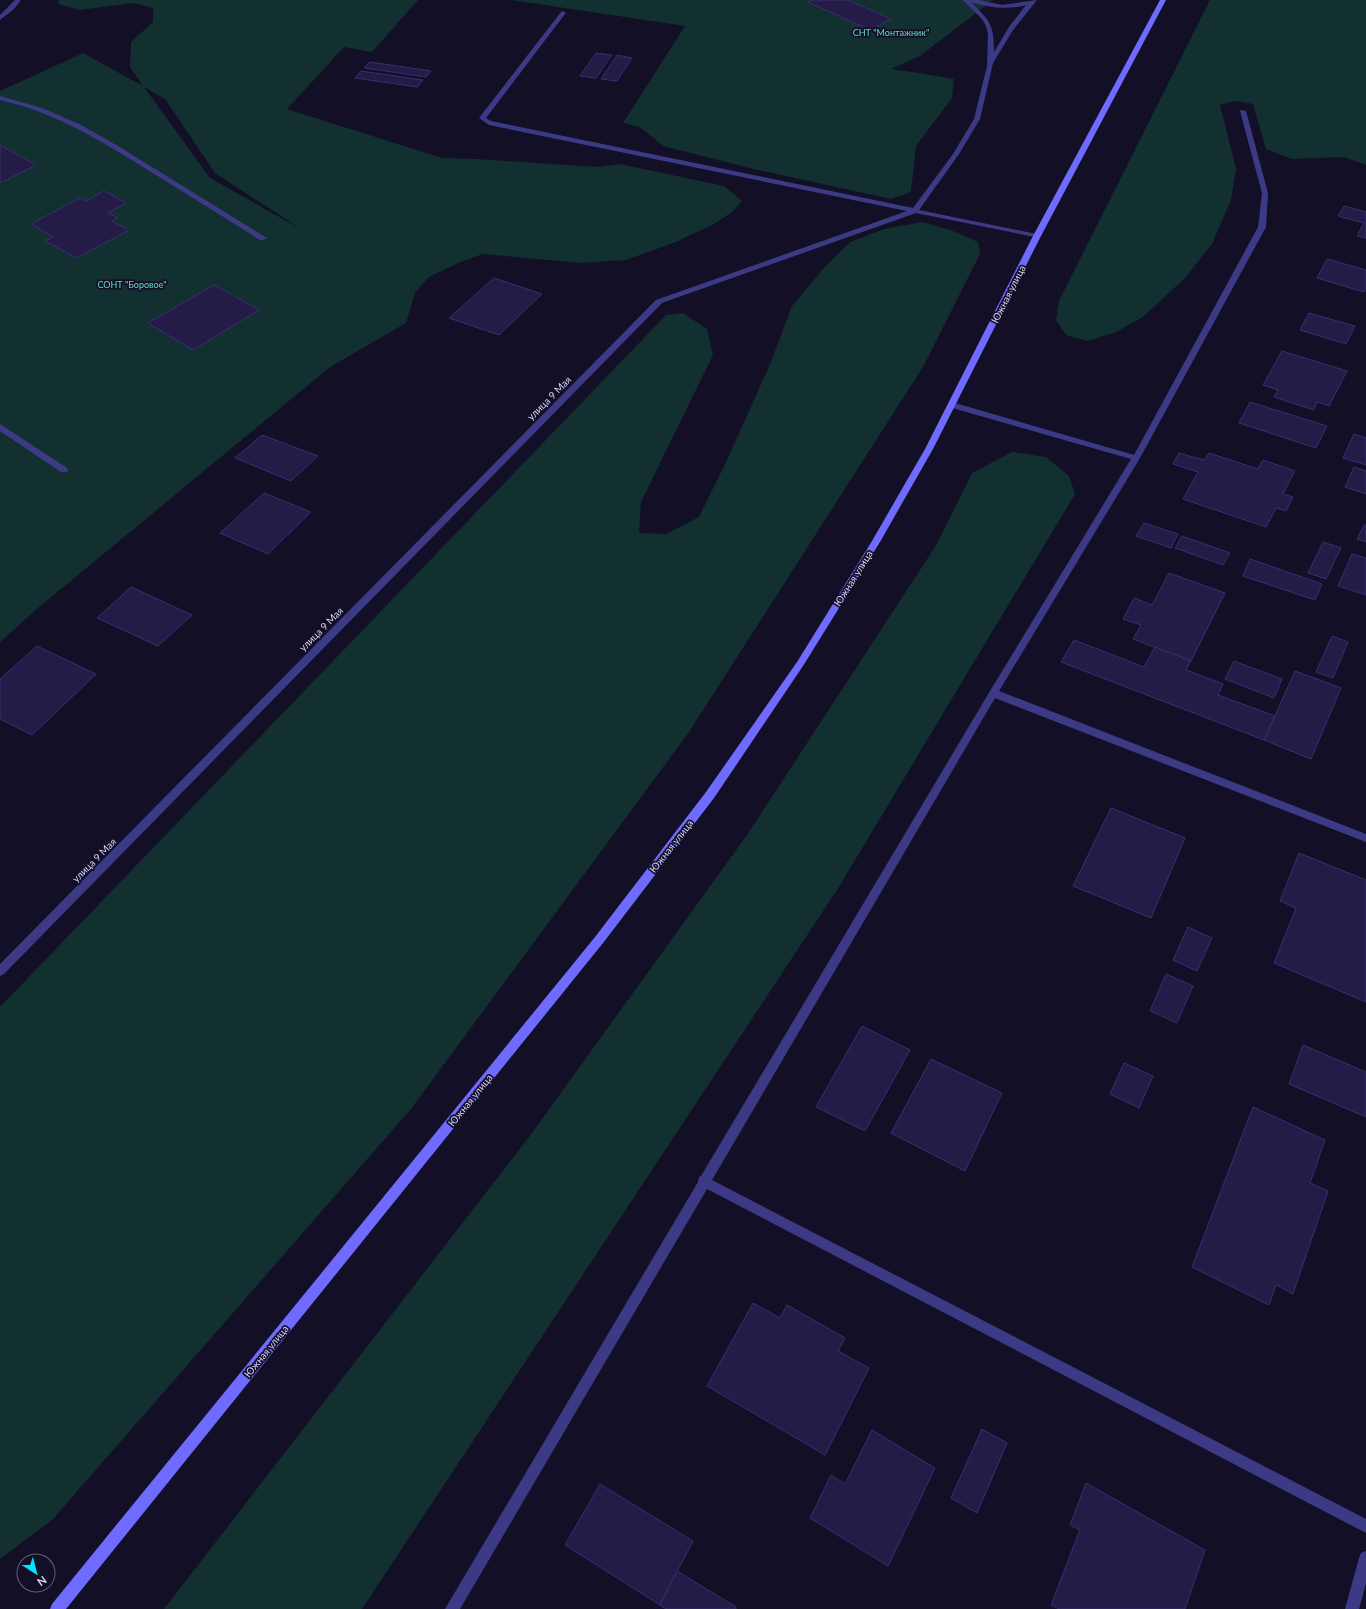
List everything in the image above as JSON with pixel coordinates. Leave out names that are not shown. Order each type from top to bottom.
[{"type":"main road","name":"Южная улица","points":[[57,1609],[594,946],[710,795],[800,664],[872,549],[929,449],[1037,236],[1163,0]]},
{"type":"street","points":[[0,18],[12,8],[18,0]]},
{"type":"street","points":[[966,0],[984,18],[989,26],[991,35],[990,66]]},
{"type":"street","points":[[972,0],[991,6],[1005,8],[1018,6],[1033,0]]},
{"type":"street","points":[[915,211],[956,154],[977,118],[990,66],[1000,45],[1013,24],[1033,0]]},
{"type":"street","points":[[563,13],[482,118],[489,123],[1037,236]]},
{"type":"street","points":[[0,98],[15,100],[62,118],[102,139],[263,238]]},
{"type":"street","points":[[452,1609],[703,1181],[993,692],[1136,458],[1262,227],[1264,193],[1243,111]]},
{"type":"street","name":"улица 9 Мая","points":[[0,971],[658,302],[915,211]]},
{"type":"street","points":[[952,405],[1136,458]]},
{"type":"street","points":[[0,427],[64,470]]},
{"type":"street","points":[[993,692],[1366,838]]},
{"type":"street","points":[[703,1181],[1366,1526]]},
{"type":"street","points":[[1352,1609],[1366,1558]]},
{"type":"green space","name":"СОНТ \"Боровое\"","points":[[59,0],[418,0],[372,52],[344,47],[287,109],[442,158],[597,167],[620,164],[724,186],[742,201],[732,212],[714,224],[676,242],[626,260],[580,263],[483,254],[458,263],[429,277],[415,293],[406,323],[330,367],[38,608],[0,642],[0,91],[83,53],[143,86],[130,67],[131,42],[153,22],[153,8],[133,3],[80,10],[58,4]],"holes":[[[144,87],[165,99],[215,173],[301,229],[210,178]]]},
{"type":"green space","name":"СНТ \"Монтажник\"","points":[[511,0],[993,0],[920,56],[891,69],[954,79],[952,98],[916,146],[911,192],[891,199],[754,169],[663,146],[640,127],[623,123],[685,26]]},
{"type":"green space","points":[[1210,0],[1366,0],[1366,165],[1344,157],[1292,159],[1266,149],[1253,104],[1235,101],[1220,105],[1236,169],[1231,200],[1212,244],[1185,278],[1143,317],[1116,332],[1088,341],[1066,335],[1056,320],[1059,301]]},
{"type":"green space","points":[[923,222],[953,231],[978,242],[980,254],[923,367],[689,732],[411,1109],[52,1520],[0,1559],[0,1007],[666,315],[683,313],[707,329],[713,355],[641,502],[639,533],[666,534],[699,517],[727,460],[771,362],[792,306],[822,270],[850,242],[884,229]]},
{"type":"green space","points":[[1012,452],[1046,457],[1069,476],[1075,494],[837,890],[362,1609],[164,1609],[529,1137],[747,835],[937,544],[972,473]]},
{"type":"building","points":[[813,0],[848,0],[891,19],[870,30],[808,2]]},
{"type":"building","points":[[596,53],[612,55],[596,78],[580,76]]},
{"type":"building","points":[[617,55],[632,58],[617,81],[601,79]]},
{"type":"building","points":[[370,62],[431,71],[426,77],[364,68]]},
{"type":"building","points":[[361,71],[423,80],[417,87],[355,78]]},
{"type":"building","points":[[0,145],[36,165],[0,183]]},
{"type":"building","points":[[104,191],[126,203],[108,213],[118,218],[112,221],[129,230],[77,258],[45,241],[53,237],[31,224],[80,198],[86,201]]},
{"type":"building","points":[[1344,206],[1366,212],[1366,238],[1357,236],[1364,223],[1338,216]]},
{"type":"building","points":[[1327,259],[1366,270],[1366,287],[1364,292],[1317,278]]},
{"type":"building","points":[[494,278],[542,294],[499,335],[449,318]]},
{"type":"building","points":[[214,285],[259,310],[193,350],[148,323]]},
{"type":"building","points":[[1309,313],[1355,326],[1346,344],[1300,330]]},
{"type":"building","points":[[1282,351],[1347,371],[1329,406],[1317,402],[1314,410],[1274,397],[1278,390],[1263,385]]},
{"type":"building","points":[[1250,402],[1327,426],[1316,448],[1239,423]]},
{"type":"building","points":[[1354,434],[1366,438],[1366,465],[1343,458]]},
{"type":"building","points":[[262,435],[318,456],[291,481],[235,458]]},
{"type":"building","points":[[1179,453],[1204,460],[1209,453],[1258,469],[1263,460],[1295,471],[1283,494],[1293,497],[1286,511],[1276,508],[1266,527],[1183,499],[1198,472],[1173,464]]},
{"type":"building","points":[[1354,467],[1366,471],[1366,494],[1345,487]]},
{"type":"building","points":[[264,493],[311,512],[268,554],[220,533]]},
{"type":"building","points":[[1144,523],[1178,534],[1171,548],[1136,536]]},
{"type":"building","points":[[1364,525],[1366,525],[1366,542],[1357,539]]},
{"type":"building","points":[[1182,536],[1230,553],[1223,565],[1175,548]]},
{"type":"building","points":[[1323,542],[1341,548],[1326,579],[1308,573]]},
{"type":"building","points":[[1352,554],[1366,558],[1366,595],[1338,586]]},
{"type":"building","points":[[1250,559],[1322,584],[1315,600],[1243,576]]},
{"type":"building","points":[[1169,573],[1225,593],[1191,661],[1133,639],[1141,625],[1123,619],[1134,598],[1152,605]]},
{"type":"building","points":[[131,587],[192,615],[158,646],[97,618]]},
{"type":"building","points":[[1332,636],[1348,642],[1333,678],[1316,672]]},
{"type":"building","points":[[1074,640],[1144,667],[1155,647],[1191,661],[1186,670],[1223,684],[1218,695],[1275,716],[1264,740],[1061,662]]},
{"type":"building","points":[[37,646],[96,674],[32,735],[0,719],[0,679]]},
{"type":"building","points":[[1234,661],[1282,679],[1274,698],[1225,679]]},
{"type":"building","points":[[1295,671],[1341,688],[1311,759],[1264,740]]},
{"type":"building","points":[[1111,808],[1185,838],[1151,918],[1073,886]]},
{"type":"building","points":[[1299,853],[1366,880],[1366,1002],[1274,963],[1296,908],[1280,901]]},
{"type":"building","points":[[1188,927],[1212,938],[1197,971],[1173,960]]},
{"type":"building","points":[[1166,974],[1193,986],[1177,1023],[1150,1011]]},
{"type":"building","points":[[862,1026],[910,1050],[865,1131],[816,1107]]},
{"type":"building","points":[[1303,1045],[1366,1072],[1366,1117],[1289,1084]]},
{"type":"building","points":[[931,1059],[1002,1093],[965,1171],[891,1133]]},
{"type":"building","points":[[1124,1063],[1153,1076],[1139,1108],[1110,1094]]},
{"type":"building","points":[[1253,1107],[1325,1140],[1310,1183],[1328,1191],[1293,1294],[1276,1285],[1269,1305],[1192,1267]]},
{"type":"building","points":[[753,1303],[780,1318],[787,1305],[845,1338],[838,1351],[869,1368],[825,1455],[707,1386]]},
{"type":"building","points":[[982,1429],[1007,1443],[977,1513],[951,1498]]},
{"type":"building","points":[[872,1430],[935,1468],[888,1566],[810,1518],[831,1475],[845,1484]]},
{"type":"building","points":[[1086,1483],[1205,1550],[1185,1609],[1059,1609],[1051,1605],[1080,1530],[1070,1525]]},
{"type":"building","points":[[600,1484],[693,1541],[660,1605],[565,1545]]},
{"type":"building","points":[[677,1571],[736,1607],[736,1609],[666,1609],[660,1605]]}]
